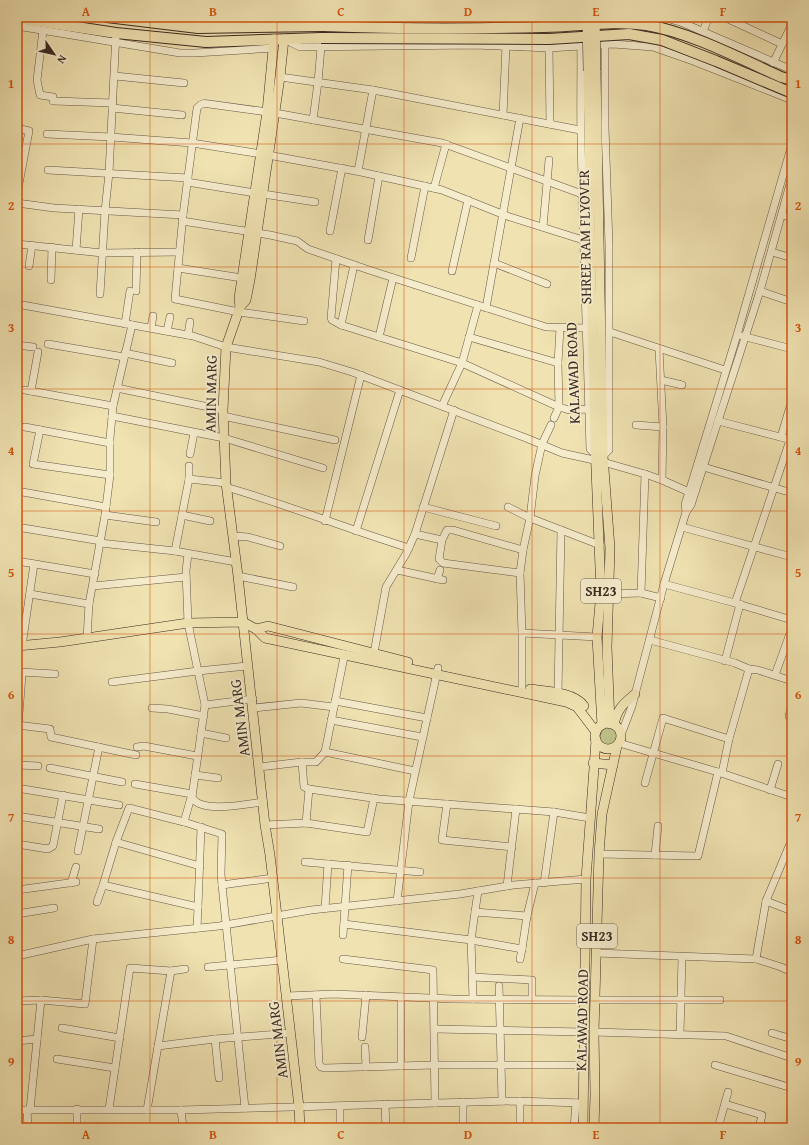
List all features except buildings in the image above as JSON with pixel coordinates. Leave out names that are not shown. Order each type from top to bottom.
[{"type":"highway","points":[[107,17],[198,28],[244,21],[286,26],[380,28],[548,27],[602,22],[646,25],[700,41],[781,77],[792,80]]},
{"type":"highway","points":[[17,18],[117,38],[206,42],[541,39],[629,34],[662,40],[792,93]]},
{"type":"main road","name":"SHREE RAM FLYOVER","points":[[587,17],[591,275],[599,454]]},
{"type":"main road","name":"SHREE RAM FLYOVER","points":[[595,17],[599,454]]},
{"type":"main road","name":"AMIN MARG","points":[[277,42],[280,77],[271,113],[264,154],[246,300],[240,310],[226,347],[223,413],[226,485],[253,704],[265,825],[273,878],[291,1033],[300,1128]]},
{"type":"main road","name":"AMIN MARG","points":[[271,113],[277,42]]},
{"type":"main road","name":"AMIN MARG","points":[[240,310],[239,298],[242,278],[254,232]]},
{"type":"main road","name":"KALAWAD ROAD","points":[[599,454],[601,592],[597,637],[603,729]]},
{"type":"main road","name":"KALAWAD ROAD","points":[[580,1103],[584,1065],[586,879],[593,763],[603,729],[609,594],[610,548],[599,454]]},
{"type":"main road","points":[[19,646],[87,638],[188,623],[243,622],[256,629],[265,638],[569,695],[582,703],[603,729]]},
{"type":"main road","points":[[256,629],[268,626],[438,671],[566,702],[578,707],[603,729],[617,727],[619,741],[609,749],[605,749],[601,747],[603,729],[616,716],[622,705],[635,694]]},
{"type":"main road","name":"KALAWAD ROAD","points":[[594,1128],[594,1032],[599,854],[602,814],[619,741]]},
{"type":"main road","points":[[593,763],[613,765]]},
{"type":"main road","name":"SH23","points":[[580,1103],[583,1128]]},
{"type":"street","points":[[158,17],[215,21],[244,21]]},
{"type":"street","points":[[286,26],[306,17],[541,17]]},
{"type":"street","name":"KALAWAD ROAD","points":[[580,17],[580,130],[590,450],[599,454],[609,450],[610,332],[605,126],[605,17]]},
{"type":"street","points":[[663,17],[683,20],[703,31],[773,63],[792,70]]},
{"type":"street","points":[[703,31],[709,17]]},
{"type":"street","points":[[724,17],[782,44]]},
{"type":"street","points":[[773,63],[792,24]]},
{"type":"street","points":[[17,26],[117,38],[100,294]]},
{"type":"street","points":[[43,30],[37,80],[40,95],[53,99],[113,105],[182,115]]},
{"type":"street","points":[[313,120],[321,42],[549,48],[605,44],[653,47],[792,100]]},
{"type":"street","points":[[503,115],[506,46]]},
{"type":"street","points":[[549,48],[550,124]]},
{"type":"street","points":[[114,76],[184,83]]},
{"type":"street","points":[[280,77],[373,90],[580,130]]},
{"type":"street","points":[[358,171],[373,90]]},
{"type":"street","points":[[304,321],[175,299],[182,218],[197,108],[203,103],[313,120],[446,144],[548,180],[582,194]]},
{"type":"street","points":[[486,308],[520,118]]},
{"type":"street","points":[[17,128],[29,131],[20,166],[17,194]]},
{"type":"street","points":[[47,134],[192,143],[358,171],[434,188],[503,214],[583,240]]},
{"type":"street","points":[[434,188],[446,144]]},
{"type":"street","points":[[792,144],[725,370],[691,505],[686,512],[664,584],[631,710],[619,741],[792,797]]},
{"type":"street","points":[[543,227],[549,160]]},
{"type":"street","points":[[330,231],[342,168]]},
{"type":"street","points":[[48,170],[109,173],[187,180],[315,202]]},
{"type":"street","points":[[368,240],[379,176]]},
{"type":"street","points":[[686,512],[685,504],[688,492],[718,421],[760,292],[792,177]]},
{"type":"street","points":[[411,258],[425,186]]},
{"type":"street","points":[[452,271],[468,200]]},
{"type":"street","points":[[17,203],[54,208],[182,218],[270,234],[297,241],[308,249],[336,259],[546,327],[585,328]]},
{"type":"street","points":[[76,250],[79,209]]},
{"type":"street","points":[[782,215],[792,218]]},
{"type":"street","points":[[17,244],[102,253],[179,252]]},
{"type":"street","points":[[29,266],[32,245]]},
{"type":"street","points":[[51,280],[52,247]]},
{"type":"street","points":[[87,638],[89,604],[101,542],[110,475],[110,443],[113,406],[125,355],[137,252]]},
{"type":"street","points":[[772,252],[792,258]]},
{"type":"street","points":[[336,259],[332,320],[341,325],[462,363],[559,407],[569,410],[589,409]]},
{"type":"street","points":[[494,264],[547,284]]},
{"type":"street","points":[[341,325],[354,265]]},
{"type":"street","points":[[178,268],[242,278]]},
{"type":"street","points":[[379,337],[393,278]]},
{"type":"street","points":[[760,292],[792,302]]},
{"type":"street","points":[[17,304],[178,332],[226,347],[319,362],[361,375],[562,453],[599,454],[688,492]]},
{"type":"street","points":[[442,406],[462,363],[478,305]]},
{"type":"street","points":[[151,327],[153,316]]},
{"type":"street","points":[[164,330],[170,317]]},
{"type":"street","points":[[188,334],[190,322]]},
{"type":"street","points":[[522,687],[520,573],[530,518],[535,476],[542,444],[559,407],[558,363],[560,328]]},
{"type":"street","points":[[610,332],[725,370]]},
{"type":"street","points":[[736,335],[792,349]]},
{"type":"street","points":[[469,337],[558,363]]},
{"type":"street","points":[[48,344],[172,363]]},
{"type":"street","points":[[17,345],[35,350],[28,390],[113,406]]},
{"type":"street","points":[[659,349],[663,427],[662,480]]},
{"type":"street","points":[[325,521],[361,375]]},
{"type":"street","points":[[661,380],[682,385]]},
{"type":"street","points":[[118,388],[335,440]]},
{"type":"street","points":[[356,531],[400,390]]},
{"type":"street","points":[[781,437],[792,400]]},
{"type":"street","points":[[374,653],[386,587],[397,570],[415,534],[454,410]]},
{"type":"street","points":[[112,416],[224,438],[323,468]]},
{"type":"street","points":[[718,421],[791,440],[754,546],[737,604],[725,661]]},
{"type":"street","points":[[636,425],[663,427]]},
{"type":"street","points":[[25,427],[110,443]]},
{"type":"street","points":[[40,430],[33,464],[110,475]]},
{"type":"street","points":[[190,454],[194,433]]},
{"type":"street","points":[[175,551],[189,479],[189,466]]},
{"type":"street","points":[[700,466],[792,493]]},
{"type":"street","points":[[641,593],[645,474]]},
{"type":"street","points":[[189,479],[226,485],[325,521],[409,548]]},
{"type":"street","points":[[17,491],[106,507]]},
{"type":"street","points":[[508,507],[530,518],[600,545]]},
{"type":"street","points":[[423,508],[496,526]]},
{"type":"street","points":[[182,514],[210,521]]},
{"type":"street","points":[[105,515],[156,522]]},
{"type":"street","points":[[17,527],[101,542],[175,551],[236,562]]},
{"type":"street","points":[[682,527],[792,557]]},
{"type":"street","points":[[520,573],[444,563],[439,559],[442,540],[447,530],[453,530],[523,550]]},
{"type":"street","points":[[558,693],[561,530]]},
{"type":"street","points":[[415,534],[442,540]]},
{"type":"street","points":[[233,536],[248,537],[280,546]]},
{"type":"street","points":[[184,822],[192,794],[205,705],[188,623],[186,577],[188,554]]},
{"type":"street","points":[[17,561],[95,574]]},
{"type":"street","points":[[19,646],[30,594],[34,564]]},
{"type":"street","points":[[397,570],[440,579],[440,570]]},
{"type":"street","points":[[238,576],[293,586]]},
{"type":"street","points":[[93,586],[186,577]]},
{"type":"street","points":[[664,584],[792,620]]},
{"type":"street","points":[[609,594],[641,593],[660,598]]},
{"type":"street","points":[[30,594],[89,604]]},
{"type":"street","points":[[775,675],[792,628]]},
{"type":"street","points":[[522,633],[597,637]]},
{"type":"street","points":[[650,640],[792,681]]},
{"type":"street","points":[[260,767],[302,762],[316,762],[325,752],[344,657]]},
{"type":"street","points":[[112,682],[248,666]]},
{"type":"street","points":[[599,854],[698,856],[749,669]]},
{"type":"street","points":[[19,671],[55,674]]},
{"type":"street","points":[[17,740],[22,675],[19,671]]},
{"type":"street","points":[[397,901],[409,801],[422,737],[438,671]]},
{"type":"street","points":[[205,705],[301,703],[334,704],[427,718]]},
{"type":"street","points":[[789,716],[792,704]]},
{"type":"street","points":[[152,708],[168,709],[204,716]]},
{"type":"street","points":[[645,783],[663,718],[729,739]]},
{"type":"street","points":[[331,720],[422,737]]},
{"type":"street","points":[[18,725],[50,728],[51,737],[136,755]]},
{"type":"street","points":[[201,733],[226,738]]},
{"type":"street","points":[[137,747],[144,746],[197,756]]},
{"type":"street","points":[[78,850],[99,747]]},
{"type":"street","points":[[325,752],[415,771]]},
{"type":"street","points":[[302,762],[304,787],[309,789],[374,798],[554,812],[590,818]]},
{"type":"street","points":[[17,763],[19,765],[38,766]]},
{"type":"street","points":[[770,790],[778,764]]},
{"type":"street","points":[[50,768],[122,782]]},
{"type":"street","points":[[195,775],[218,778]]},
{"type":"street","points":[[135,784],[192,794]]},
{"type":"street","points":[[17,788],[119,805]]},
{"type":"street","points":[[306,822],[309,789]]},
{"type":"street","points":[[192,794],[194,801],[197,804],[208,806],[228,806],[263,802]]},
{"type":"street","points":[[17,844],[48,849],[53,846],[63,796]]},
{"type":"street","points":[[265,825],[306,822],[367,832],[374,798]]},
{"type":"street","points":[[447,804],[442,840],[512,847]]},
{"type":"street","points":[[97,902],[116,842],[129,808],[184,822],[222,834],[221,874],[245,1108]]},
{"type":"street","points":[[507,886],[516,809]]},
{"type":"street","points":[[544,883],[554,812]]},
{"type":"street","points":[[17,816],[99,828]]},
{"type":"street","points":[[655,855],[658,826]]},
{"type":"street","points":[[197,928],[201,827]]},
{"type":"street","points":[[756,959],[766,902],[792,839]]},
{"type":"street","points":[[116,842],[200,866]]},
{"type":"street","points":[[305,862],[401,869],[420,872]]},
{"type":"street","points":[[326,908],[328,864]]},
{"type":"street","points":[[343,935],[348,865]]},
{"type":"street","points":[[17,890],[73,882],[76,867]]},
{"type":"street","points":[[222,885],[273,878]]},
{"type":"street","points":[[17,954],[93,939],[226,925],[310,910],[397,901],[507,886],[586,879]]},
{"type":"street","points":[[520,959],[534,883]]},
{"type":"street","points":[[103,885],[198,907]]},
{"type":"street","points":[[473,999],[471,940],[478,891]]},
{"type":"street","points":[[766,902],[792,911]]},
{"type":"street","points":[[17,914],[54,908]]},
{"type":"street","points":[[475,912],[527,916]]},
{"type":"street","points":[[344,924],[471,940],[522,949]]},
{"type":"street","points":[[17,1001],[41,1000],[85,1004],[93,939]]},
{"type":"street","points":[[596,953],[756,959],[792,972]]},
{"type":"street","points":[[680,1034],[682,957]]},
{"type":"street","points":[[343,959],[433,970],[435,1103]]},
{"type":"street","points":[[208,967],[282,960]]},
{"type":"street","points":[[109,1109],[130,968],[171,971],[185,969]]},
{"type":"street","points":[[147,1110],[171,971]]},
{"type":"street","points":[[473,977],[532,980],[532,1000]]},
{"type":"street","points":[[498,986],[502,1101]]},
{"type":"street","points":[[316,995],[319,1064],[321,1067],[584,1065]]},
{"type":"street","points":[[286,996],[366,995],[473,999],[584,1000]]},
{"type":"street","points":[[362,1037],[366,995]]},
{"type":"street","points":[[401,997],[401,1066]]},
{"type":"street","points":[[28,1128],[41,1000]]},
{"type":"street","points":[[595,1000],[720,1000]]},
{"type":"street","points":[[62,1028],[120,1038]]},
{"type":"street","points":[[435,1030],[584,1032]]},
{"type":"street","points":[[594,1032],[726,1036],[792,1058]]},
{"type":"street","points":[[158,1046],[215,1039],[291,1033]]},
{"type":"street","points":[[772,1033],[792,1039]]},
{"type":"street","points":[[17,1041],[36,1039]]},
{"type":"street","points":[[215,1039],[219,1078]]},
{"type":"street","points":[[365,1047],[366,1067]]},
{"type":"street","points":[[57,1059],[115,1068]]},
{"type":"street","points":[[715,1065],[792,1088]]},
{"type":"street","points":[[718,1128],[728,1092]]},
{"type":"street","points":[[17,1110],[181,1110],[502,1101],[580,1103],[574,1128]]},
{"type":"street","points":[[520,1101],[520,1128]]},
{"type":"street","points":[[463,1102],[464,1128]]},
{"type":"street","points":[[385,1104],[386,1128]]},
{"type":"street","points":[[725,1104],[762,1115],[759,1128]]},
{"type":"street","points":[[340,1106],[340,1128]]},
{"type":"street","points":[[76,1128],[77,1109]]},
{"type":"street","points":[[181,1110],[183,1128]]},
{"type":"green space","points":[[606,726],[616,729],[617,739],[614,745],[610,748],[606,748],[602,745],[600,740],[601,734]]}]
